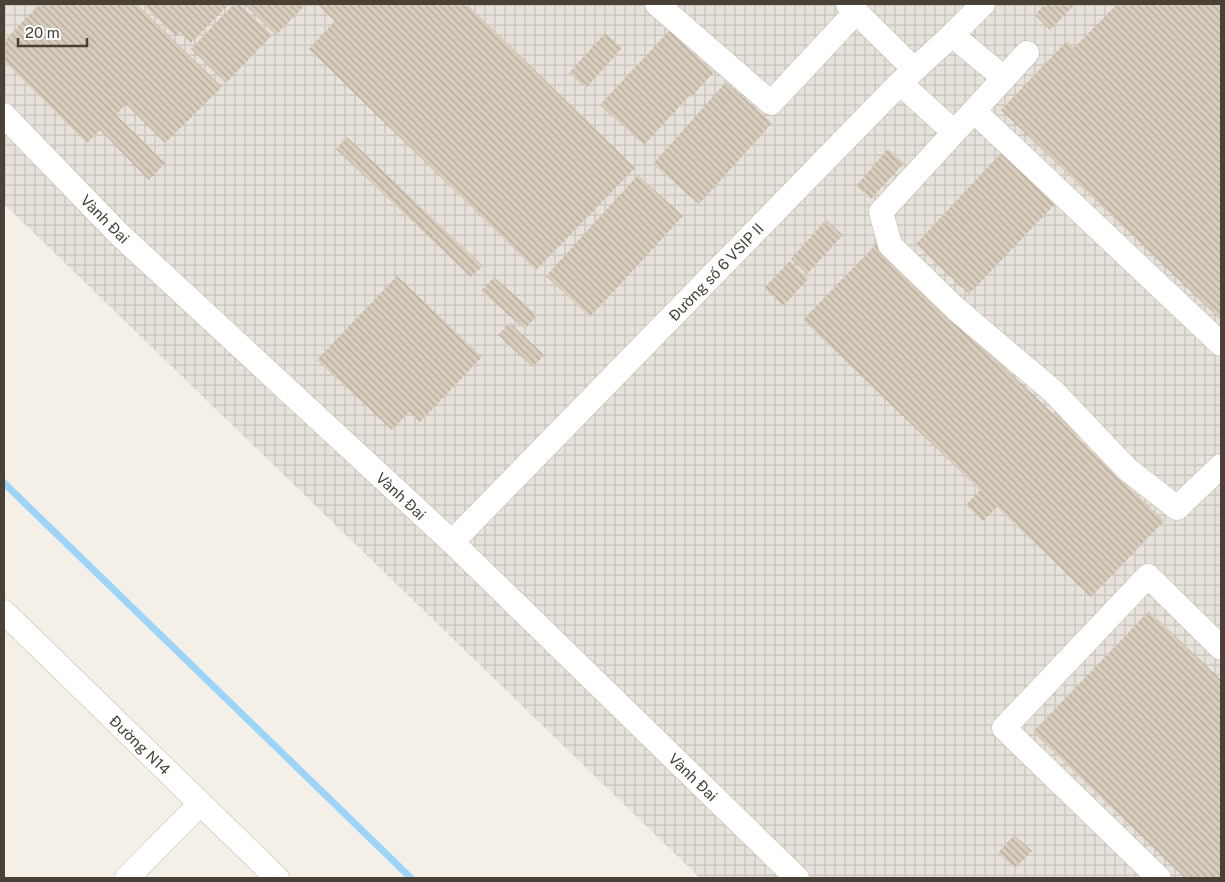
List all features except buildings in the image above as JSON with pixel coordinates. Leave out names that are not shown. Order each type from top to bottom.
[{"type":"street","points":[[657,4],[771,103],[852,8],[954,132]]},
{"type":"street","name":"Đường số 6 VSIP II","points":[[452,542],[907,76],[983,4]]},
{"type":"street","points":[[952,35],[1004,78]]},
{"type":"street","points":[[1027,53],[881,212],[890,245],[956,310],[1053,390],[1127,469],[1177,508],[1221,466]]},
{"type":"street","points":[[974,111],[1221,344]]},
{"type":"street","name":"Vành Đai","points":[[4,115],[118,233],[452,542],[797,878]]},
{"type":"street","points":[[1159,878],[1004,728],[1148,576],[1221,648]]},
{"type":"street","name":"Đường N14","points":[[4,612],[277,878]]},
{"type":"street","points":[[127,878],[200,804]]},
{"type":"shaded area","points":[[4,4],[1221,4],[1221,878],[700,878],[4,204]]},
{"type":"waterway","points":[[4,483],[411,878]]}]
